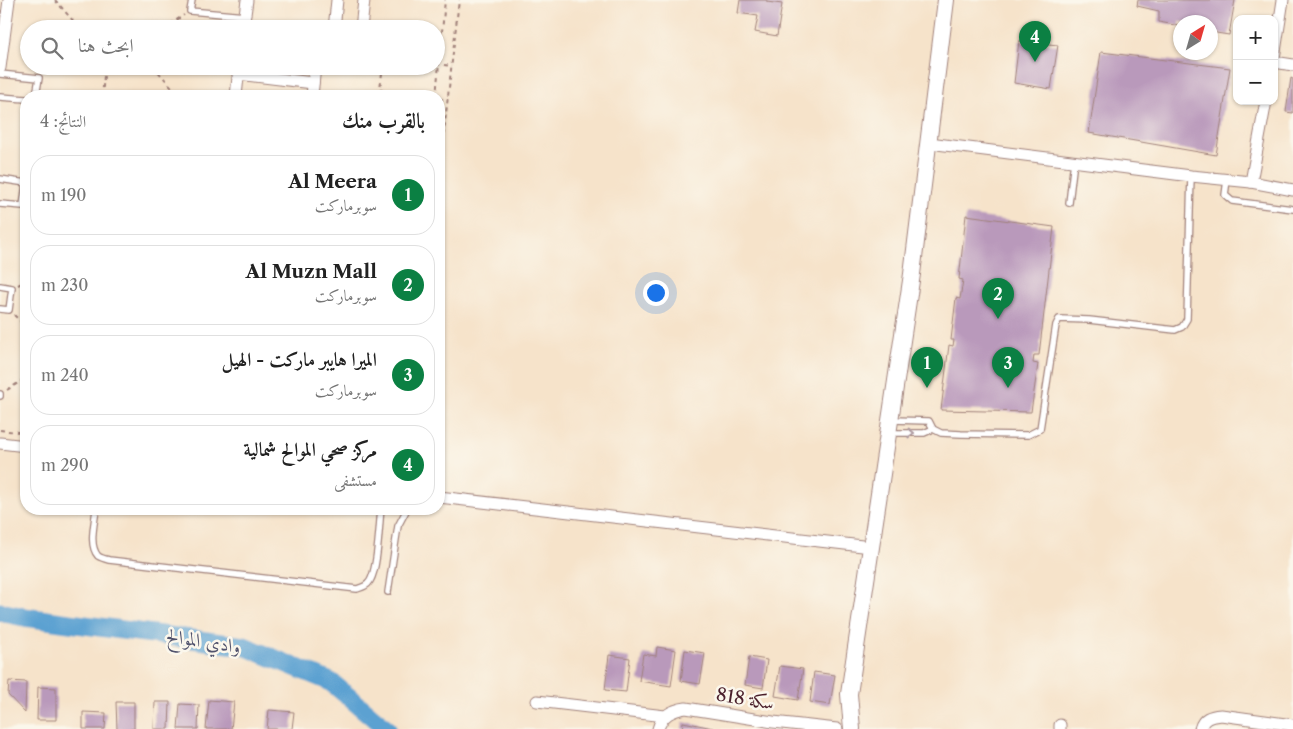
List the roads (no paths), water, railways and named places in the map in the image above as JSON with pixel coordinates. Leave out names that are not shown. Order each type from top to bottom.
[{"type":"street","points":[[0,68],[10,0]]},
{"type":"street","points":[[245,20],[247,0]]},
{"type":"street","points":[[335,20],[337,0]]},
{"type":"street","points":[[362,20],[364,0]]},
{"type":"street","points":[[852,729],[849,694],[912,274],[946,0]]},
{"type":"street","points":[[1278,33],[1283,0]]},
{"type":"street","points":[[1278,61],[1293,64]]},
{"type":"street","points":[[236,90],[238,75]]},
{"type":"street","points":[[267,75],[313,83]]},
{"type":"street","points":[[312,90],[314,75]]},
{"type":"street","points":[[1251,182],[1265,105]]},
{"type":"street","points":[[929,143],[1251,182],[1293,190]]},
{"type":"street","points":[[0,443],[20,445]]},
{"type":"street","points":[[445,498],[871,547]]},
{"type":"street","points":[[538,701],[665,716]]},
{"type":"street","name":"سكة 818","points":[[665,716],[670,712],[686,708],[773,722],[837,729]]},
{"type":"street","points":[[1200,729],[1205,719],[1221,715],[1293,725]]},
{"type":"street","points":[[658,729],[660,722],[665,716]]},
{"type":"lane","points":[[192,0],[190,11],[245,16]]},
{"type":"lane","points":[[0,74],[39,78],[37,90]]},
{"type":"lane","points":[[0,97],[20,99]]},
{"type":"lane","points":[[1069,203],[1074,161]]},
{"type":"lane","points":[[889,426],[912,420],[929,421],[933,429],[941,433],[1028,435],[1040,429],[1056,324],[1059,319],[1089,320],[1175,330],[1182,327],[1187,319],[1191,176]]},
{"type":"lane","points":[[0,179],[20,182]]},
{"type":"lane","points":[[1227,180],[1224,195],[1232,201],[1293,209]]},
{"type":"lane","points":[[0,204],[20,206]]},
{"type":"lane","points":[[0,286],[12,288],[9,310],[0,309]]},
{"type":"lane","points":[[889,426],[924,433],[933,429]]},
{"type":"lane","points":[[95,515],[94,549],[100,557],[109,560],[357,589],[365,587],[370,580],[374,568],[380,515]]},
{"type":"lane","points":[[388,592],[398,526],[404,515]]},
{"type":"waterway","name":"وادي الموالح","points":[[0,612],[24,617],[244,646],[331,682],[387,729]]},
{"type":"place","name":"مركز صحي الموالح شمالية","points":[[1035,62]]},
{"type":"place","name":"Al Muzn Mall","points":[[998,319]]},
{"type":"place","name":"Al Meera","points":[[927,388]]},
{"type":"place","name":"الميرا هايبر ماركت - الهيل","points":[[1008,388]]}]
